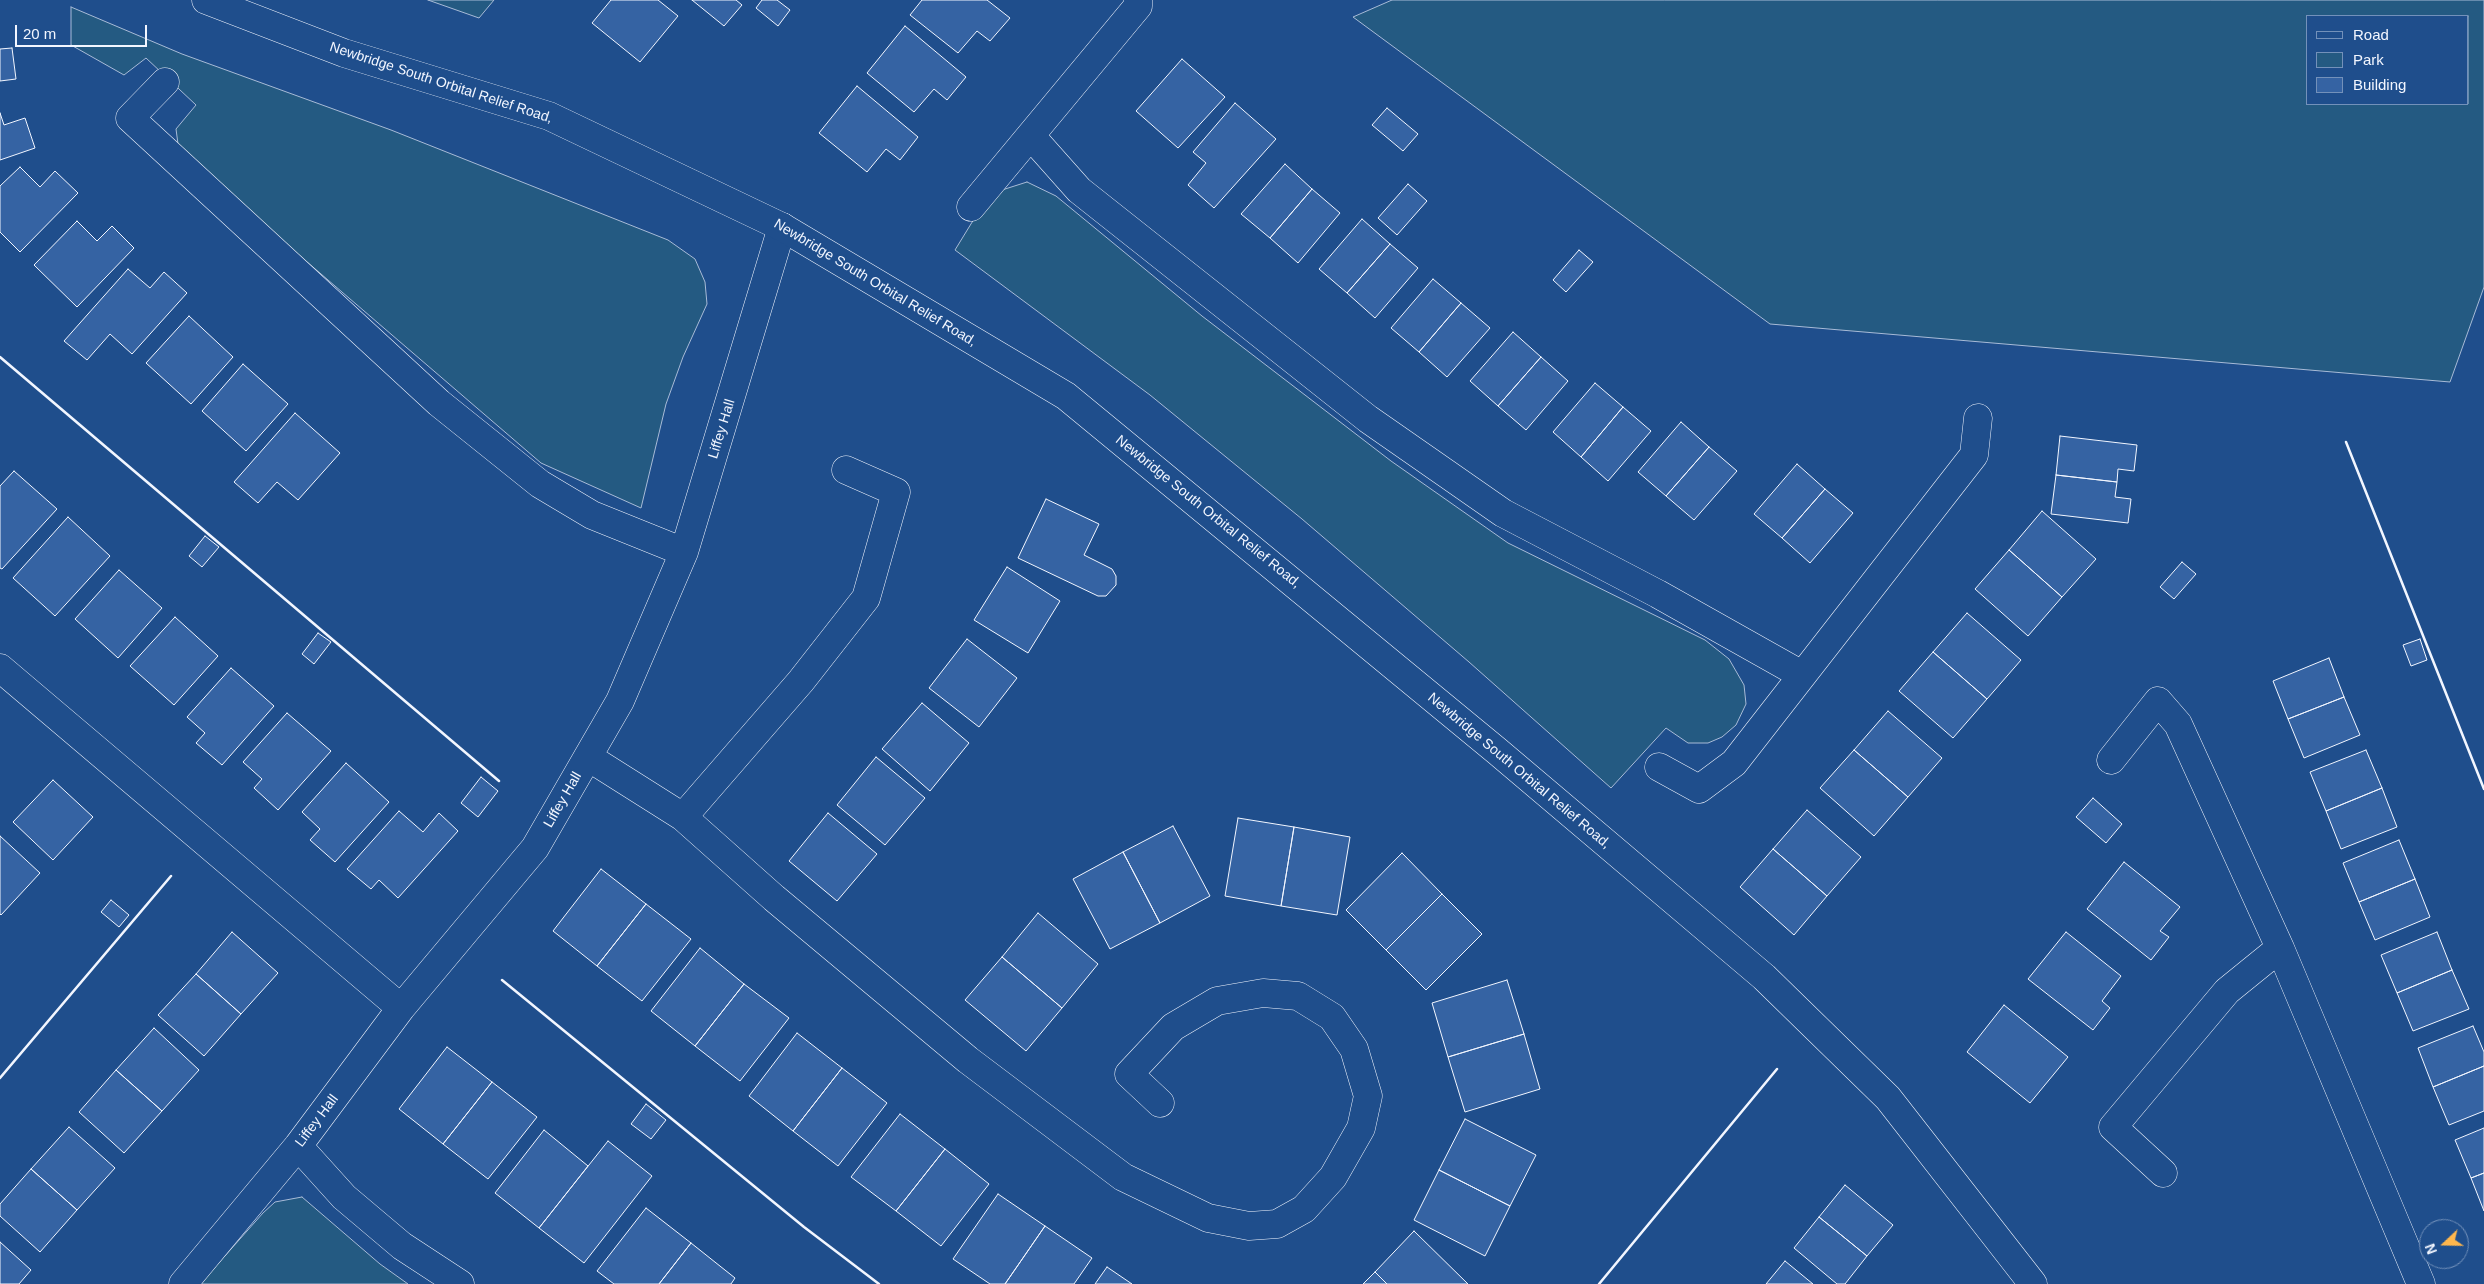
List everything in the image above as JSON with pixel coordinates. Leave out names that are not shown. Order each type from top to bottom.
[{"type":"street","name":"Newbridge South Orbital Relief Road,","points":[[206,0],[344,53],[549,116],[782,227],[1066,396],[1311,597],[1764,977],[1888,1098],[2033,1284]]},
{"type":"street","points":[[971,207],[1138,6],[1138,0]]},
{"type":"street","points":[[165,82],[130,118],[439,403],[540,484],[592,515],[684,552]]},
{"type":"street","points":[[1031,136],[1080,190],[1368,420],[1503,513],[1658,594],[1802,675]]},
{"type":"street","name":"Liffey Hall","points":[[183,1284],[298,1146],[401,1008],[535,848],[620,701],[684,552],[782,227]]},
{"type":"street","points":[[1659,768],[1699,790],[1734,763],[1974,455],[1978,418]]},
{"type":"street","points":[[683,817],[801,681],[866,598],[896,492],[846,470]]},
{"type":"street","points":[[4,681],[401,1008]]},
{"type":"street","points":[[2111,760],[2158,700],[2178,724],[2280,948],[2421,1284]]},
{"type":"street","points":[[588,757],[683,817],[774,898],[968,1060],[1123,1176],[1208,1218],[1249,1226],[1277,1224],[1304,1209],[1333,1177],[1361,1128],[1368,1096],[1354,1049],[1332,1017],[1298,996],[1263,993],[1217,1001],[1173,1027],[1129,1074],[1160,1103]]},
{"type":"street","points":[[2163,1173],[2113,1127],[2227,991],[2280,948]]},
{"type":"street","points":[[298,1146],[344,1197],[402,1246],[460,1284]]},
{"type":"green space","points":[[428,0],[494,0],[479,18]]},
{"type":"green space","points":[[1392,0],[2484,0],[2484,287],[2450,382],[1770,324],[1353,17]]},
{"type":"green space","points":[[71,7],[182,54],[391,130],[668,240],[695,259],[705,282],[707,304],[683,357],[666,404],[641,508],[541,463],[264,225],[178,144],[176,129],[196,105],[146,58],[124,75],[71,45]]},
{"type":"green space","points":[[1027,182],[1056,196],[1202,316],[1391,461],[1508,543],[1705,640],[1729,659],[1744,685],[1746,704],[1736,725],[1722,737],[1708,743],[1688,743],[1666,728],[1611,788],[1469,662],[1302,519],[1150,395],[955,250],[974,219],[1002,190]]},
{"type":"green space","points":[[302,1197],[380,1264],[408,1284],[200,1284],[275,1202]]},
{"type":"building","points":[[611,0],[658,0],[678,16],[640,62],[592,23]]},
{"type":"building","points":[[692,0],[736,0],[742,5],[724,26]]},
{"type":"building","points":[[762,0],[777,0],[790,10],[778,26],[756,8]]},
{"type":"building","points":[[922,0],[987,0],[1010,18],[990,41],[977,31],[958,53],[910,15]]},
{"type":"building","points":[[905,26],[966,77],[947,100],[934,89],[914,112],[867,73]]},
{"type":"building","points":[[12,48],[16,79],[0,81],[0,49]]},
{"type":"building","points":[[1182,59],[1225,97],[1178,148],[1136,111]]},
{"type":"building","points":[[857,86],[918,137],[900,160],[886,149],[867,172],[819,133]]},
{"type":"building","points":[[1235,103],[1276,139],[1214,208],[1188,185],[1206,163],[1193,152]]},
{"type":"building","points":[[1387,108],[1418,134],[1403,151],[1372,125]]},
{"type":"building","points":[[0,113],[4,125],[25,118],[35,148],[0,160]]},
{"type":"building","points":[[1285,164],[1312,189],[1270,238],[1241,214]]},
{"type":"building","points":[[20,167],[40,187],[55,171],[78,193],[20,252],[0,232],[0,186]]},
{"type":"building","points":[[1408,184],[1427,201],[1397,235],[1378,218]]},
{"type":"building","points":[[1312,189],[1340,213],[1298,263],[1270,238]]},
{"type":"building","points":[[1362,219],[1390,244],[1347,293],[1319,269]]},
{"type":"building","points":[[77,221],[97,241],[112,226],[134,248],[77,307],[34,265]]},
{"type":"building","points":[[1390,244],[1418,268],[1375,318],[1347,293]]},
{"type":"building","points":[[1579,250],[1593,262],[1566,292],[1553,280]]},
{"type":"building","points":[[128,269],[150,288],[164,272],[187,293],[132,354],[110,334],[87,360],[64,341]]},
{"type":"building","points":[[1433,279],[1461,303],[1419,352],[1391,328]]},
{"type":"building","points":[[1461,303],[1490,328],[1447,377],[1419,352]]},
{"type":"building","points":[[189,316],[233,357],[191,404],[146,363]]},
{"type":"building","points":[[1513,332],[1541,357],[1498,406],[1470,381]]},
{"type":"building","points":[[1541,357],[1568,381],[1526,430],[1498,406]]},
{"type":"building","points":[[243,364],[288,404],[246,451],[202,411]]},
{"type":"building","points":[[1595,383],[1623,407],[1581,457],[1553,432]]},
{"type":"building","points":[[1623,407],[1651,431],[1608,481],[1581,457]]},
{"type":"building","points":[[295,413],[340,453],[298,500],[277,482],[258,503],[234,482]]},
{"type":"building","points":[[1681,422],[1709,447],[1666,496],[1638,472]]},
{"type":"building","points":[[2060,436],[2137,445],[2134,471],[2118,469],[2117,482],[2056,475]]},
{"type":"building","points":[[1709,447],[1737,471],[1694,520],[1666,496]]},
{"type":"building","points":[[1797,464],[1825,489],[1782,538],[1754,514]]},
{"type":"building","points":[[14,471],[57,509],[2,569],[0,568],[0,486]]},
{"type":"building","points":[[2056,475],[2117,482],[2115,497],[2131,499],[2128,523],[2051,514]]},
{"type":"building","points":[[1825,489],[1853,513],[1810,563],[1782,538]]},
{"type":"building","points":[[1046,499],[1099,524],[1084,555],[1112,569],[1116,576],[1116,585],[1106,596],[1098,596],[1018,558]]},
{"type":"building","points":[[2042,511],[2096,559],[2062,597],[2009,550]]},
{"type":"building","points":[[68,517],[110,556],[55,616],[13,578]]},
{"type":"building","points":[[205,536],[219,547],[202,567],[189,556]]},
{"type":"building","points":[[2009,550],[2062,597],[2028,636],[1975,589]]},
{"type":"building","points":[[2182,562],[2196,574],[2174,599],[2160,587]]},
{"type":"building","points":[[1007,567],[1060,601],[1028,653],[974,620]]},
{"type":"building","points":[[119,570],[162,608],[118,658],[75,619]]},
{"type":"building","points":[[1967,613],[2021,660],[1987,699],[1933,652]]},
{"type":"building","points":[[175,617],[218,656],[174,705],[130,666]]},
{"type":"building","points":[[318,633],[331,642],[314,664],[302,654]]},
{"type":"building","points":[[967,639],[1017,678],[979,727],[929,688]]},
{"type":"building","points":[[2420,639],[2427,660],[2411,666],[2403,645]]},
{"type":"building","points":[[1933,652],[1987,699],[1953,738],[1899,691]]},
{"type":"building","points":[[2329,658],[2344,697],[2288,719],[2273,681]]},
{"type":"building","points":[[231,668],[274,706],[222,765],[196,743],[205,733],[187,717]]},
{"type":"building","points":[[2344,697],[2360,735],[2304,758],[2288,719]]},
{"type":"building","points":[[922,703],[969,743],[930,791],[882,749]]},
{"type":"building","points":[[1888,711],[1942,758],[1908,797],[1854,750]]},
{"type":"building","points":[[287,713],[331,751],[278,810],[254,788],[262,779],[243,762]]},
{"type":"building","points":[[1854,750],[1908,797],[1874,836],[1820,788]]},
{"type":"building","points":[[2366,750],[2382,788],[2326,811],[2310,772]]},
{"type":"building","points":[[876,757],[925,798],[885,845],[837,805]]},
{"type":"building","points":[[346,763],[389,802],[335,862],[310,840],[320,829],[302,812]]},
{"type":"building","points":[[481,777],[498,791],[478,817],[461,803]]},
{"type":"building","points":[[53,780],[93,817],[53,860],[13,822]]},
{"type":"building","points":[[2382,788],[2397,827],[2341,849],[2326,811]]},
{"type":"building","points":[[2093,798],[2122,824],[2106,843],[2076,817]]},
{"type":"building","points":[[1807,810],[1861,857],[1827,896],[1773,849]]},
{"type":"building","points":[[399,811],[423,832],[439,813],[458,831],[398,898],[379,880],[371,889],[347,869]]},
{"type":"building","points":[[828,813],[877,854],[837,901],[789,861]]},
{"type":"building","points":[[1238,818],[1294,827],[1281,906],[1225,896]]},
{"type":"building","points":[[1173,826],[1210,896],[1160,923],[1123,852]]},
{"type":"building","points":[[1294,827],[1350,837],[1337,915],[1281,906]]},
{"type":"building","points":[[0,836],[40,873],[1,915],[0,914]]},
{"type":"building","points":[[2399,840],[2415,879],[2359,902],[2343,863]]},
{"type":"building","points":[[1773,849],[1827,896],[1794,935],[1740,887]]},
{"type":"building","points":[[1123,852],[1160,923],[1110,949],[1073,879]]},
{"type":"building","points":[[1402,853],[1442,894],[1386,950],[1346,910]]},
{"type":"building","points":[[2124,862],[2180,907],[2160,931],[2169,937],[2151,960],[2087,909]]},
{"type":"building","points":[[601,869],[646,904],[597,966],[553,931]]},
{"type":"building","points":[[2415,879],[2430,917],[2375,940],[2359,902]]},
{"type":"building","points":[[1442,894],[1482,934],[1426,990],[1386,950]]},
{"type":"building","points":[[111,900],[129,915],[119,927],[101,912]]},
{"type":"building","points":[[646,904],[691,939],[642,1001],[597,966]]},
{"type":"building","points":[[1038,913],[1098,964],[1062,1008],[1002,957]]},
{"type":"building","points":[[232,932],[278,973],[241,1014],[196,974]]},
{"type":"building","points":[[2066,932],[2121,976],[2102,1001],[2110,1008],[2093,1030],[2028,979]]},
{"type":"building","points":[[2437,932],[2452,970],[2397,993],[2381,955]]},
{"type":"building","points":[[700,948],[744,984],[695,1046],[651,1011]]},
{"type":"building","points":[[1002,957],[1062,1008],[1026,1051],[965,1000]]},
{"type":"building","points":[[2452,970],[2469,1009],[2413,1031],[2397,993]]},
{"type":"building","points":[[196,974],[241,1014],[204,1056],[158,1015]]},
{"type":"building","points":[[1507,980],[1524,1034],[1448,1057],[1432,1003]]},
{"type":"building","points":[[744,984],[789,1018],[740,1081],[695,1046]]},
{"type":"building","points":[[2004,1005],[2068,1057],[2030,1103],[1967,1052]]},
{"type":"building","points":[[2473,1026],[2484,1052],[2484,1066],[2433,1087],[2418,1048]]},
{"type":"building","points":[[154,1028],[199,1070],[162,1111],[116,1070]]},
{"type":"building","points":[[797,1033],[842,1068],[793,1131],[749,1096]]},
{"type":"building","points":[[1524,1034],[1540,1089],[1465,1112],[1448,1057]]},
{"type":"building","points":[[447,1047],[492,1082],[443,1144],[399,1109]]},
{"type":"building","points":[[2484,1066],[2484,1111],[2449,1125],[2433,1087]]},
{"type":"building","points":[[842,1068],[887,1103],[838,1166],[793,1131]]},
{"type":"building","points":[[116,1070],[162,1111],[124,1153],[79,1112]]},
{"type":"building","points":[[492,1082],[537,1117],[488,1179],[443,1144]]},
{"type":"building","points":[[646,1104],[666,1120],[651,1139],[631,1124]]},
{"type":"building","points":[[900,1114],[945,1149],[896,1211],[851,1177]]},
{"type":"building","points":[[1465,1119],[1536,1155],[1510,1206],[1439,1170]]},
{"type":"building","points":[[69,1127],[115,1168],[77,1210],[31,1169]]},
{"type":"building","points":[[2484,1128],[2484,1173],[2471,1178],[2455,1140]]},
{"type":"building","points":[[544,1130],[588,1166],[539,1228],[495,1193]]},
{"type":"building","points":[[608,1141],[652,1176],[584,1263],[539,1228]]},
{"type":"building","points":[[945,1149],[989,1184],[941,1246],[896,1211]]},
{"type":"building","points":[[31,1169],[77,1210],[40,1252],[0,1216],[0,1204]]},
{"type":"building","points":[[1439,1170],[1510,1206],[1485,1256],[1414,1220]]},
{"type":"building","points":[[2484,1173],[2484,1211],[2471,1178]]},
{"type":"building","points":[[1845,1185],[1893,1225],[1867,1256],[1819,1217]]},
{"type":"building","points":[[998,1194],[1045,1226],[1005,1284],[990,1284],[953,1259]]},
{"type":"building","points":[[646,1208],[691,1243],[659,1284],[614,1284],[597,1271]]},
{"type":"building","points":[[1819,1217],[1867,1256],[1845,1284],[1837,1284],[1794,1248]]},
{"type":"building","points":[[1045,1226],[1092,1258],[1074,1284],[1005,1284]]},
{"type":"building","points":[[1414,1231],[1468,1284],[1387,1284],[1375,1272]]},
{"type":"building","points":[[0,1242],[31,1270],[19,1284],[0,1284]]},
{"type":"building","points":[[691,1243],[735,1278],[731,1284],[659,1284]]},
{"type":"building","points":[[1785,1261],[1813,1284],[1766,1284]]},
{"type":"building","points":[[1107,1267],[1132,1284],[1095,1284]]},
{"type":"building","points":[[1375,1272],[1387,1284],[1363,1284]]},
{"type":"wall","points":[[0,357],[499,781]]},
{"type":"wall","points":[[2346,442],[2484,789]]},
{"type":"wall","points":[[0,1078],[171,876]]},
{"type":"wall","points":[[502,980],[804,1227],[879,1284]]},
{"type":"wall","points":[[1599,1284],[1777,1069]]}]
